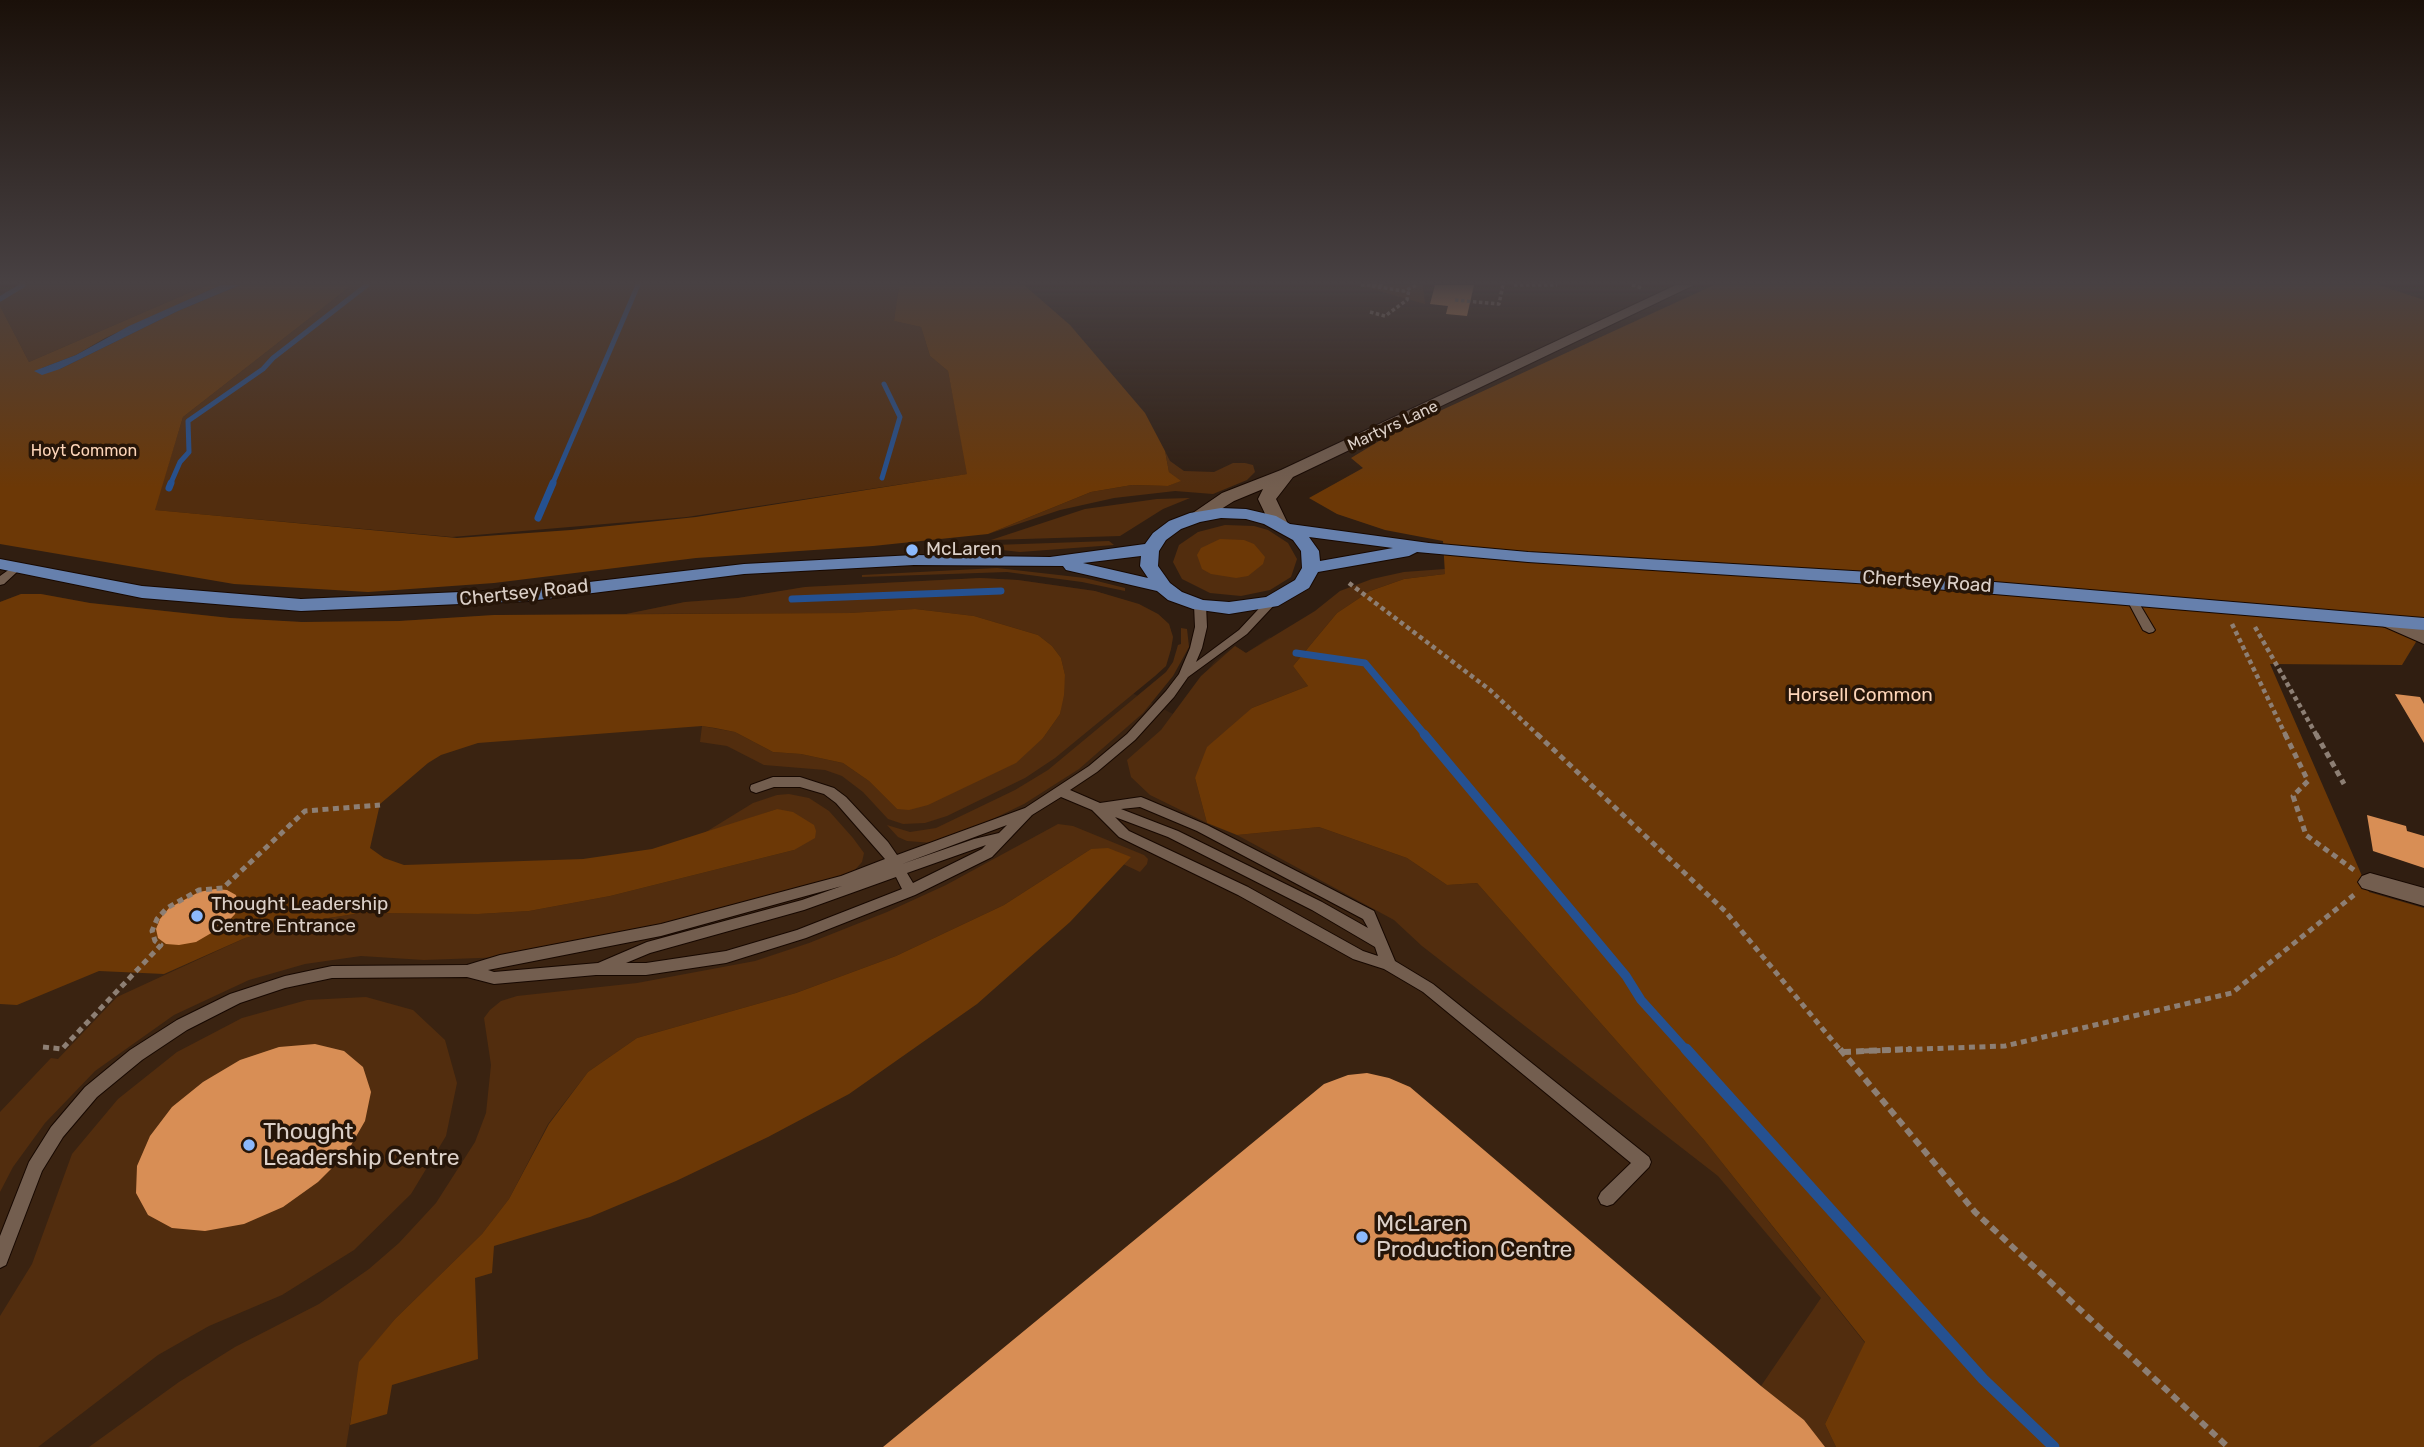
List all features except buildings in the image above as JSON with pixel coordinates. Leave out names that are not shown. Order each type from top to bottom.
[{"type":"main road","points":[[1221,513],[1246,514],[1284,526],[1299,536],[1310,551],[1311,568],[1302,584],[1271,602],[1228,608],[1200,605],[1175,596],[1163,587],[1149,566],[1151,549],[1158,537],[1175,525],[1196,517],[1221,513]]},
{"type":"main road","name":"Chertsey Road","points":[[1284,526],[1429,548],[2131,598],[2248,613],[2424,624]]},
{"type":"main road","name":"Chertsey Road","points":[[1311,568],[1429,548]]},
{"type":"main road","name":"Chertsey Road","points":[[7,567],[142,592],[301,605],[517,596],[744,569],[914,560],[1051,562],[1151,549]]},
{"type":"main road","name":"Chertsey Road","points":[[1051,562],[1163,587]]},
{"type":"street","name":"Martyrs Lane","points":[[1196,517],[1228,497],[1287,474],[1544,353]]},
{"type":"street","name":"Martyrs Lane","points":[[1284,526],[1267,499],[1268,494],[1287,474]]},
{"type":"street","points":[[2390,622],[2424,638]]},
{"type":"street","points":[[2370,882],[2424,897]]},
{"type":"lane","points":[[0,582],[7,567]]},
{"type":"lane","points":[[2131,598],[2149,630]]},
{"type":"lane","points":[[596,969],[647,948],[804,905],[1030,811],[1062,792],[1131,737],[1184,676],[1243,632],[1271,602]]},
{"type":"lane","points":[[1184,676],[1199,638],[1200,605]]},
{"type":"lane","points":[[756,788],[773,782],[800,782],[829,791],[841,800],[897,868],[910,891]]},
{"type":"lane","points":[[1062,792],[1173,834],[1264,877],[1381,943]]},
{"type":"lane","points":[[1097,807],[1141,802],[1202,828],[1369,915],[1389,965]]},
{"type":"lane","points":[[1097,807],[1124,834],[1243,891],[1358,955],[1389,965],[1438,996],[1643,1162],[1607,1198]]},
{"type":"lane","points":[[0,1259],[35,1167],[57,1132],[91,1092],[136,1055],[182,1025],[236,998],[285,982],[332,972],[467,971],[494,978],[596,969],[646,969],[726,957],[801,934],[910,891],[987,853],[1030,811]]},
{"type":"lane","points":[[467,971],[500,961],[661,930],[1003,837]]},
{"type":"lane","points":[[1320,933],[1334,916]]},
{"type":"path","points":[[1349,583],[1490,690],[1725,911],[1975,1212],[2228,1447]]},
{"type":"path","points":[[2248,613],[2344,784]]},
{"type":"path","points":[[1843,1052],[2005,1046],[2232,993],[2370,882],[2306,835],[2293,796],[2308,781],[2227,615]]},
{"type":"path","points":[[43,1047],[62,1049],[161,945],[155,940],[152,930],[167,908],[199,890],[223,888],[305,811],[380,804]]},
{"type":"shaded area","points":[[24,353],[51,353],[29,362]]},
{"type":"shaded area","points":[[266,353],[929,353],[948,371],[968,474],[687,517],[452,537],[154,510],[183,417]]},
{"type":"shaded area","points":[[1165,451],[1170,461],[1184,471],[1214,472],[1233,463],[1245,463],[1253,465],[1255,472],[1247,480],[1213,494],[1175,491],[1114,498],[1060,510],[988,534],[1091,492],[1132,485],[1168,486],[1180,481],[1169,472]]},
{"type":"shaded area","points":[[1190,498],[1163,509],[1120,536],[991,540],[1085,509],[1157,499]]},
{"type":"shaded area","points":[[1225,525],[1254,526],[1268,530],[1288,543],[1297,559],[1291,577],[1270,590],[1241,596],[1210,593],[1182,579],[1173,562],[1179,545],[1198,532]]},
{"type":"shaded area","points":[[1109,541],[1114,545],[1020,552],[966,546]]},
{"type":"shaded area","points":[[997,568],[1085,578],[1125,588],[1125,591],[1007,572],[862,577],[862,575]]},
{"type":"shaded area","points":[[1445,569],[1445,574],[1404,579],[1370,591],[1337,613],[1293,666],[1308,686],[1252,708],[1195,778],[1207,823],[1150,795],[1131,777],[1127,760],[1161,730],[1201,676],[1235,646],[1246,653],[1315,611],[1340,591],[1372,579],[1404,572]]},
{"type":"shaded area","points":[[980,578],[1018,580],[1095,591],[1138,604],[1158,614],[1169,624],[1173,637],[1166,666],[1132,693],[1173,714],[1215,661],[1235,646],[1246,653],[1270,637],[1477,883],[1970,1447],[0,1447],[0,602],[21,594],[41,594],[90,603],[230,618],[302,622],[399,621],[494,615],[626,614],[685,602],[738,598],[805,587]]},
{"type":"shaded area","points":[[980,578],[1018,580],[1095,591],[1139,604],[1158,614],[1169,624],[1173,637],[1171,649],[1166,666],[1055,758],[1025,778],[947,816],[925,823],[903,824],[888,819],[863,792],[842,776],[825,770],[764,765],[727,746],[700,742],[702,726],[735,732],[773,752],[801,754],[843,763],[869,781],[897,809],[1043,738],[1060,714],[1065,675],[1061,658],[1052,646],[1038,635],[974,616],[915,609],[850,613],[626,614],[685,602],[738,598],[805,587]]},
{"type":"shaded area","points":[[1181,628],[1187,629],[1189,647],[1173,676],[1143,713],[1079,769],[1024,804],[953,838],[933,843],[907,841],[898,837],[887,825],[910,832],[936,828],[1015,790],[1048,770],[1166,672],[1173,662],[1178,645],[1181,644]]},
{"type":"shaded area","points":[[789,794],[809,798],[829,811],[853,838],[864,853],[862,862],[853,872],[700,916],[507,957],[424,960],[361,956],[305,964],[249,980],[174,1015],[95,1071],[45,1123],[13,1167],[0,1192],[0,1112],[51,1058],[58,1059],[117,997],[245,938],[309,921],[361,913],[478,914],[529,911],[610,896],[794,850],[777,809],[701,835],[753,803]]},
{"type":"shaded area","points":[[1058,824],[1073,826],[1144,855],[1148,859],[1147,864],[1140,872],[1123,864],[1130,857],[1091,849],[1004,905],[896,956],[796,993],[637,1038],[588,1072],[548,1124],[509,1199],[482,1234],[395,1319],[360,1362],[346,1447],[89,1447],[179,1382],[235,1347],[319,1304],[369,1269],[399,1243],[436,1203],[475,1142],[486,1113],[491,1065],[484,1018],[501,1001],[517,996],[637,983],[755,961],[887,912],[946,885]]},
{"type":"shaded area","points":[[1319,827],[1407,858],[1447,885],[1477,883],[1704,1140],[1865,1343],[1825,1424],[1836,1447],[1823,1447],[1804,1420],[1761,1386],[1821,1298],[1718,1176],[1422,946],[1394,920],[1237,835]]},
{"type":"shaded area","points":[[366,997],[413,1010],[445,1040],[457,1083],[446,1136],[411,1194],[354,1250],[282,1295],[209,1326],[158,1355],[38,1447],[0,1447],[0,1316],[32,1264],[72,1154],[118,1099],[177,1052],[242,1018],[307,1000]]},
{"type":"green space","name":"Hoyt Common","points":[[0,353],[24,353],[29,362],[51,353],[80,353],[42,368],[60,369],[94,353],[266,353],[183,417],[155,510],[457,538],[696,517],[967,474],[948,371],[929,353],[1093,353],[1145,413],[1165,451],[1169,472],[1181,481],[1168,486],[1132,485],[1091,492],[988,534],[873,546],[696,558],[494,583],[368,592],[234,584],[0,544]]},
{"type":"green space","name":"Horsell Common","points":[[1567,353],[2424,353],[2424,637],[2419,637],[2402,665],[2270,664],[2369,892],[2424,908],[2424,1447],[1836,1447],[1825,1424],[1865,1342],[1704,1140],[1477,883],[1447,885],[1407,858],[1319,827],[1237,835],[1207,823],[1195,778],[1207,747],[1252,708],[1308,686],[1293,666],[1337,613],[1370,591],[1404,579],[1445,574],[1443,541],[1385,530],[1337,514],[1309,498],[1363,468],[1351,458],[1394,432]]},
{"type":"green space","points":[[1220,539],[1244,540],[1254,544],[1265,557],[1263,564],[1248,576],[1236,578],[1211,574],[1202,569],[1197,555],[1201,548]]},
{"type":"green space","points":[[21,594],[41,594],[90,603],[230,618],[302,622],[399,621],[494,615],[850,613],[915,609],[974,616],[1038,635],[1052,646],[1061,658],[1065,675],[1064,695],[1060,714],[1043,738],[1016,763],[928,805],[909,810],[897,809],[869,781],[843,763],[801,754],[773,752],[735,732],[715,728],[702,726],[478,743],[441,755],[428,763],[380,804],[370,848],[384,858],[404,865],[583,859],[652,849],[777,809],[793,812],[814,825],[815,838],[794,850],[610,896],[529,911],[478,914],[361,913],[309,921],[245,938],[164,974],[99,971],[17,1005],[0,1004],[0,602]]},
{"type":"green space","points":[[1108,848],[1131,857],[1070,922],[977,1004],[849,1094],[676,1181],[590,1217],[494,1246],[492,1273],[475,1278],[478,1359],[392,1385],[387,1414],[350,1425],[359,1362],[395,1319],[482,1234],[509,1199],[549,1124],[588,1072],[637,1038],[796,993],[896,956],[1004,905],[1091,849]]},
{"type":"water","points":[[94,353],[42,375],[34,371],[76,355]]},
{"type":"waterway","points":[[170,485],[180,462],[189,452],[188,421],[263,369],[280,353]]},
{"type":"waterway","points":[[552,485],[609,353]]},
{"type":"waterway","points":[[882,478],[900,417],[884,384]]},
{"type":"waterway","points":[[169,488],[171,483]]},
{"type":"waterway","points":[[538,518],[553,483]]},
{"type":"waterway","points":[[792,599],[1001,591]]},
{"type":"waterway","points":[[1296,653],[1365,663],[1426,736]]},
{"type":"waterway","points":[[1424,734],[1626,976],[1641,1000],[1687,1051]]},
{"type":"waterway","points":[[1686,1049],[1983,1379],[2054,1447]]},
{"type":"place","name":"McLaren","points":[[912,550]]},
{"type":"place","name":"Thought Leadership Centre Entrance","points":[[197,916]]},
{"type":"place","name":"Thought Leadership Centre","points":[[249,1145]]},
{"type":"place","name":"McLaren Production Centre","points":[[1362,1237]]}]
